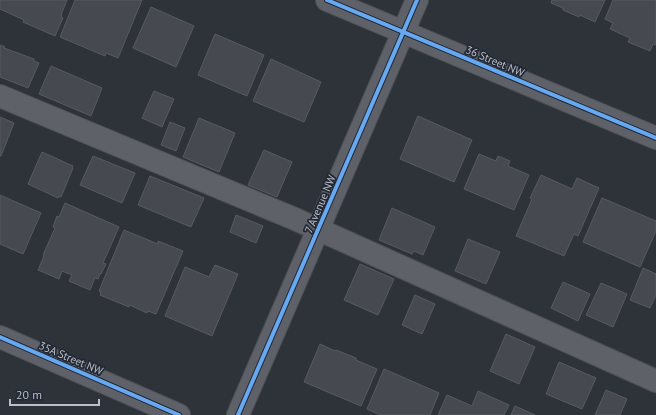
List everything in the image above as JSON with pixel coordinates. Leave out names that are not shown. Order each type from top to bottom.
[{"type":"street","name":"36 Street NW","points":[[327,0],[656,138]]},
{"type":"street","name":"7 Avenue NW","points":[[238,415],[417,0]]},
{"type":"street","points":[[0,96],[318,230],[656,381]]},
{"type":"street","name":"35A Street NW","points":[[0,337],[180,415]]},
{"type":"building","points":[[1,0],[67,0],[61,15],[63,18],[55,36],[23,22],[24,20],[0,9]]},
{"type":"building","points":[[75,0],[142,0],[118,58],[106,53],[105,56],[60,37]]},
{"type":"building","points":[[552,0],[605,0],[595,22],[580,15],[579,17],[563,10],[563,8],[551,3]]},
{"type":"building","points":[[613,0],[656,0],[656,45],[653,44],[650,51],[628,42],[630,38],[610,29],[613,23],[605,19]]},
{"type":"building","points":[[151,7],[194,26],[176,67],[133,48]]},
{"type":"building","points":[[215,34],[264,55],[247,96],[198,75]]},
{"type":"building","points":[[0,45],[5,47],[4,48],[34,59],[34,61],[39,63],[28,88],[0,77]]},
{"type":"building","points":[[271,59],[321,82],[304,122],[253,101]]},
{"type":"building","points":[[51,66],[102,88],[91,116],[39,94]]},
{"type":"building","points":[[154,91],[174,99],[162,127],[142,118]]},
{"type":"building","points":[[418,116],[472,140],[454,182],[400,159]]},
{"type":"building","points":[[0,117],[14,123],[1,156],[0,156]]},
{"type":"building","points":[[199,118],[235,133],[219,172],[183,157]]},
{"type":"building","points":[[170,122],[185,128],[176,151],[161,145]]},
{"type":"building","points":[[264,150],[292,162],[277,197],[248,185]]},
{"type":"building","points":[[42,152],[73,166],[61,197],[59,196],[58,198],[28,184]]},
{"type":"building","points":[[479,154],[496,161],[498,156],[510,161],[508,166],[529,175],[514,210],[464,189]]},
{"type":"building","points":[[93,156],[135,173],[122,203],[80,185]]},
{"type":"building","points":[[541,175],[572,189],[577,178],[599,188],[578,236],[574,234],[564,256],[516,236],[532,199],[530,198]]},
{"type":"building","points":[[150,176],[204,198],[191,227],[138,205]]},
{"type":"building","points":[[0,195],[41,213],[23,254],[0,244]]},
{"type":"building","points":[[602,198],[656,221],[656,231],[640,267],[583,242]]},
{"type":"building","points":[[65,203],[119,227],[103,263],[106,264],[98,279],[95,278],[90,290],[69,281],[72,275],[62,271],[59,279],[38,270],[55,228],[53,227],[57,216],[59,217]]},
{"type":"building","points":[[392,208],[435,227],[423,255],[414,251],[412,254],[379,240]]},
{"type":"building","points":[[236,215],[263,226],[256,243],[230,232]]},
{"type":"building","points":[[124,230],[158,244],[158,241],[183,251],[156,314],[148,311],[147,313],[130,305],[129,307],[100,295],[101,292],[99,291]]},
{"type":"building","points":[[468,239],[500,252],[486,284],[455,271]]},
{"type":"building","points":[[360,264],[394,279],[378,315],[344,300]]},
{"type":"building","points":[[215,265],[238,274],[212,336],[165,316],[185,267],[209,277]]},
{"type":"building","points":[[643,268],[656,274],[656,295],[650,308],[630,300]]},
{"type":"building","points":[[563,282],[590,294],[578,321],[551,308]]},
{"type":"building","points":[[601,283],[627,294],[613,327],[586,315]]},
{"type":"building","points":[[415,295],[435,304],[422,334],[402,325]]},
{"type":"building","points":[[506,334],[535,347],[519,384],[490,371]]},
{"type":"building","points":[[320,344],[356,358],[356,360],[377,369],[361,406],[304,382]]},
{"type":"building","points":[[559,362],[596,378],[582,409],[546,394]]},
{"type":"building","points":[[384,369],[439,393],[430,415],[380,415],[367,409]]},
{"type":"building","points":[[606,390],[627,399],[620,415],[595,415]]},
{"type":"building","points":[[478,391],[509,405],[504,415],[438,415],[447,395],[472,406]]},
{"type":"building","points":[[515,406],[535,415],[511,415]]},
{"type":"cycle path","points":[[327,0],[656,138]]},
{"type":"cycle path","points":[[238,415],[417,0]]},
{"type":"cycle path","points":[[0,337],[179,415]]}]
